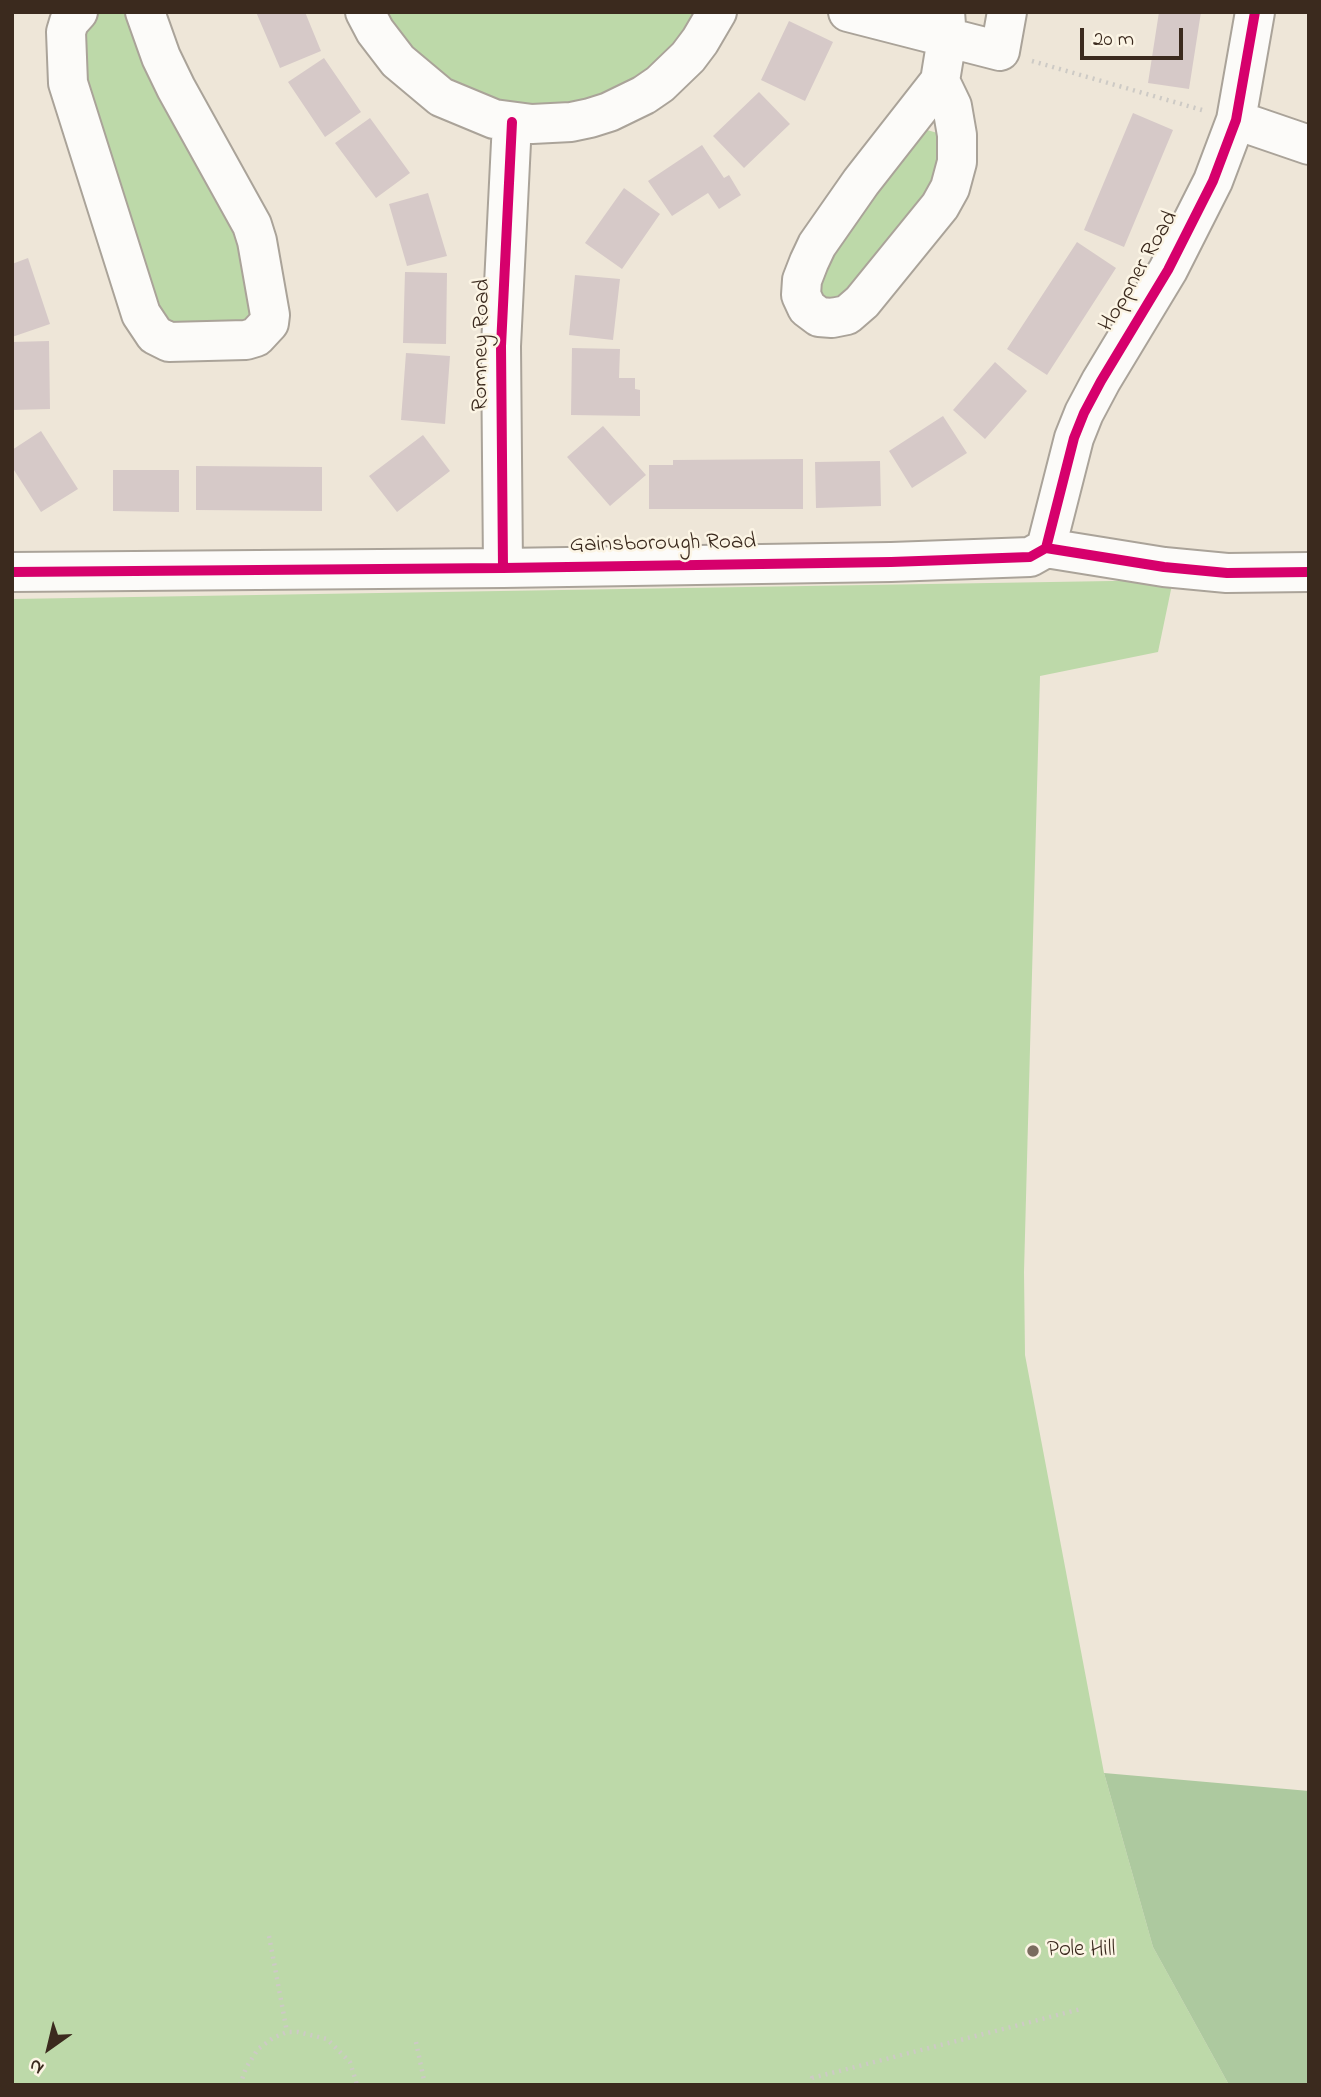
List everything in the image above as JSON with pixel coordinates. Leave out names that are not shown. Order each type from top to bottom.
[{"type":"street","points":[[78,12],[69,22],[66,32],[68,83],[141,314],[155,335],[169,342],[246,340],[256,337],[269,323],[270,315],[255,233],[176,88],[161,57],[145,12]]},
{"type":"street","points":[[365,12],[386,47],[404,68],[426,86],[458,106],[494,119],[532,124],[571,122],[609,112],[635,100],[660,84],[688,57],[717,12]]},
{"type":"street","points":[[848,12],[946,25],[1000,51],[1007,12]]},
{"type":"street","name":"Hoppner Road","points":[[1046,548],[1074,438],[1084,413],[1200,210],[1236,120],[1255,12]]},
{"type":"street","points":[[940,80],[861,182],[817,245],[802,280],[801,295],[807,308],[819,317],[847,315],[862,302],[940,206],[950,188],[957,162],[957,135],[952,106],[940,80],[946,25]]},
{"type":"street","points":[[1236,120],[1309,145]]},
{"type":"street","name":"Romney Road","points":[[503,568],[501,346],[512,122]]},
{"type":"street","name":"Gainsborough Road","points":[[12,572],[891,562],[1030,557],[1046,548],[1164,567],[1227,573],[1309,572]]},
{"type":"path","points":[[1000,51],[1236,120]]},
{"type":"path","points":[[269,1936],[287,2032]]},
{"type":"path","points":[[813,2085],[812,2078],[1081,2009]]},
{"type":"path","points":[[240,2085],[246,2068],[258,2049],[287,2032],[327,2039],[350,2062],[357,2085]]},
{"type":"path","points":[[416,2042],[425,2085]]},
{"type":"green space","points":[[95,12],[136,12],[239,221],[259,322],[164,332],[79,87],[80,24]]},
{"type":"green space","points":[[382,12],[697,12],[676,44],[639,77],[605,94],[568,104],[540,107],[502,103],[465,90],[425,65]]},
{"type":"green space","points":[[921,131],[941,134],[943,183],[834,312],[810,282]]},
{"type":"green space","points":[[1173,580],[1158,652],[1040,676],[1024,1272],[1025,1355],[1104,1773],[1153,1947],[1229,2085],[12,2085],[12,599]]},
{"type":"green space","points":[[1104,1773],[1309,1791],[1309,2085],[1229,2085],[1153,1947]]},
{"type":"building","points":[[256,12],[305,12],[321,51],[280,68]]},
{"type":"building","points":[[1159,12],[1201,12],[1189,89],[1148,83]]},
{"type":"building","points":[[789,21],[833,42],[805,101],[761,80]]},
{"type":"building","points":[[324,58],[361,112],[325,137],[288,82]]},
{"type":"building","points":[[759,92],[790,124],[744,168],[713,136]]},
{"type":"building","points":[[1133,113],[1173,130],[1124,247],[1084,230]]},
{"type":"building","points":[[370,118],[410,173],[376,198],[335,143]]},
{"type":"building","points":[[702,145],[724,178],[729,175],[741,195],[719,209],[708,193],[672,216],[648,181]]},
{"type":"building","points":[[624,188],[660,214],[622,269],[585,243]]},
{"type":"building","points":[[428,193],[447,256],[407,266],[389,204]]},
{"type":"building","points":[[1077,242],[1116,268],[1047,375],[1007,349]]},
{"type":"building","points":[[28,258],[50,324],[12,337],[12,264]]},
{"type":"building","points":[[405,272],[447,273],[446,344],[403,343]]},
{"type":"building","points":[[575,275],[620,279],[613,340],[569,335]]},
{"type":"building","points":[[49,341],[50,409],[12,410],[12,342]]},
{"type":"building","points":[[572,348],[620,349],[619,378],[635,378],[635,389],[640,390],[640,416],[571,415]]},
{"type":"building","points":[[406,353],[450,356],[445,424],[401,420]]},
{"type":"building","points":[[995,362],[1027,391],[985,439],[953,410]]},
{"type":"building","points":[[943,416],[967,453],[912,488],[889,451]]},
{"type":"building","points":[[603,426],[646,475],[610,506],[567,457]]},
{"type":"building","points":[[41,431],[78,489],[41,512],[12,467],[12,450]]},
{"type":"building","points":[[423,435],[450,471],[397,512],[369,476]]},
{"type":"building","points":[[803,459],[803,509],[649,509],[649,465],[673,465],[673,460]]},
{"type":"building","points":[[880,461],[881,506],[816,508],[815,462]]},
{"type":"building","points":[[196,466],[322,467],[322,511],[196,510]]},
{"type":"building","points":[[113,470],[179,470],[179,512],[113,511]]},
{"type":"cycle path","points":[[1046,548],[1074,438],[1084,413],[1168,270],[1213,181],[1236,120],[1255,12]]},
{"type":"cycle path","points":[[503,568],[501,346],[512,122]]},
{"type":"cycle path","points":[[12,572],[891,562],[1030,557],[1046,548],[1164,567],[1227,573],[1309,572]]},
{"type":"place","name":"Pole Hill","points":[[1033,1951]]}]
